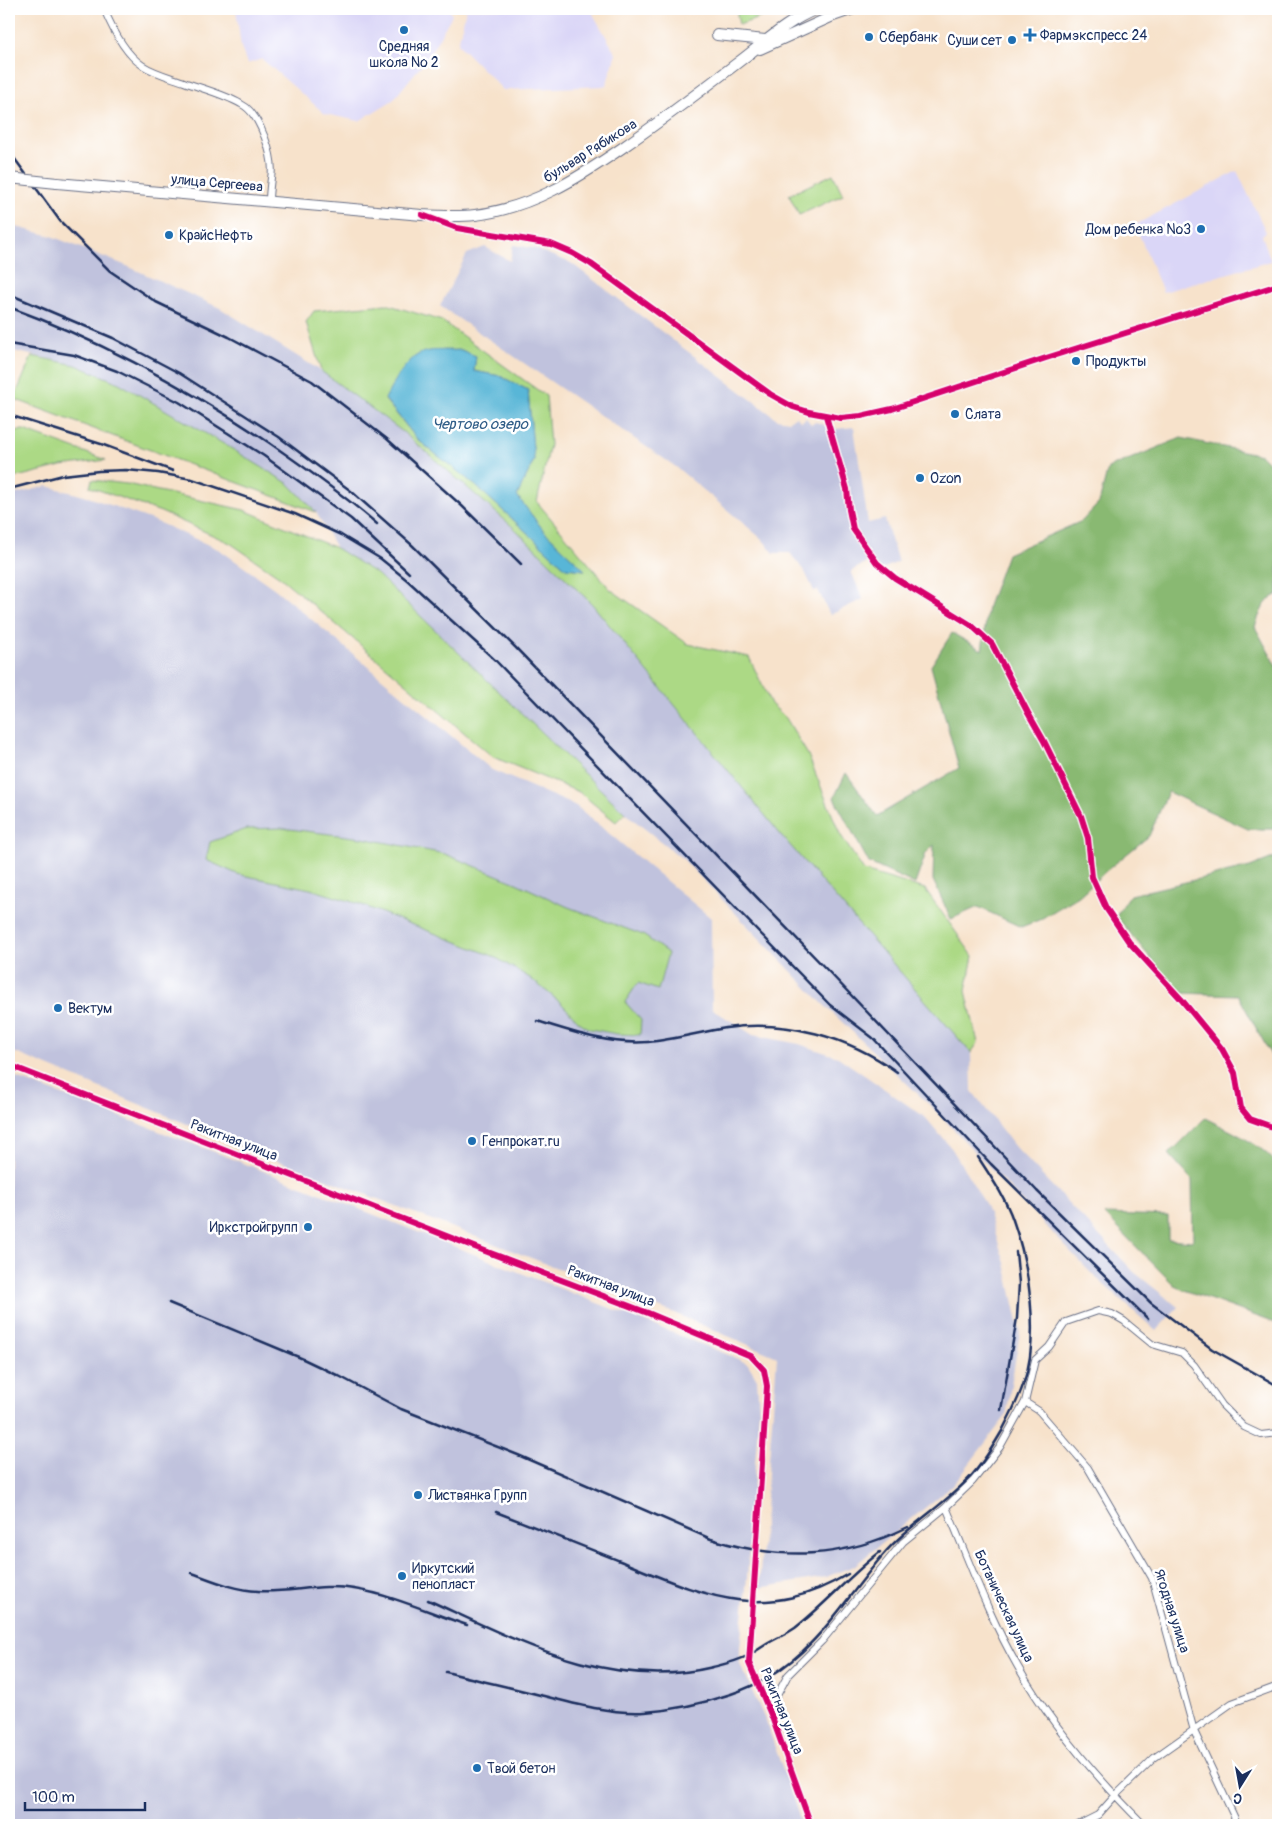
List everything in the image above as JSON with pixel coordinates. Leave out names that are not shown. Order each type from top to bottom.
[{"type":"main road","name":"бульвар Рябикова","points":[[422,215],[455,217],[476,215],[514,206],[552,192],[582,175],[654,126],[750,54],[765,40],[807,13],[817,9]]},
{"type":"main road","name":"бульвар Рябикова","points":[[750,54],[833,16],[853,9]]},
{"type":"main road","points":[[717,35],[765,40]]},
{"type":"main road","name":"улица Сергеева","points":[[9,178],[422,215]]},
{"type":"street","points":[[104,9],[123,45],[132,57],[142,65],[157,73],[243,104],[253,113],[261,125],[270,160],[272,178],[269,184],[268,201]]},
{"type":"street","points":[[422,215],[457,228],[551,244],[572,252],[770,394],[793,407],[841,418],[861,416],[892,409],[1278,285]]},
{"type":"street","points":[[826,416],[848,489],[849,510],[853,529],[877,563],[895,578],[971,625],[992,644],[1044,741],[1081,816],[1088,838],[1092,877],[1106,908],[1129,942],[1181,999],[1222,1049],[1235,1074],[1241,1108],[1250,1119],[1278,1129]]},
{"type":"street","name":"Ракитная улица","points":[[9,1065],[648,1313],[751,1356],[764,1370],[767,1386],[749,1663],[801,1793],[811,1825]]},
{"type":"street","points":[[769,1710],[788,1675],[822,1641],[903,1542],[946,1507],[973,1481],[1000,1447],[1025,1402],[1035,1360],[1049,1348],[1066,1322],[1098,1311],[1112,1314],[1124,1321],[1152,1344],[1182,1354],[1194,1364],[1222,1405],[1244,1427],[1261,1435],[1278,1433]]},
{"type":"street","name":"Ягодная улица","points":[[1025,1402],[1039,1411],[1088,1468],[1152,1578],[1194,1731],[1238,1825]]},
{"type":"street","name":"Ботаническая улица","points":[[946,1507],[996,1625],[1044,1710],[1115,1796],[1144,1825]]},
{"type":"street","points":[[1078,1825],[1098,1815],[1154,1758],[1232,1703],[1278,1686]]},
{"type":"shaded area","points":[[236,9],[449,9],[452,15],[428,57],[393,100],[359,121],[325,114],[262,59],[247,64],[241,47]]},
{"type":"shaded area","points":[[466,9],[594,9],[593,14],[616,54],[606,86],[503,90],[458,44]]},
{"type":"shaded area","name":"Дом ребенка №3","points":[[1237,171],[1266,232],[1262,235],[1271,261],[1163,292],[1135,225]]},
{"type":"shaded area","points":[[9,225],[51,236],[127,266],[220,308],[321,371],[403,432],[514,528],[592,604],[781,835],[971,1053],[972,1091],[1015,1147],[1134,1272],[1178,1307],[1156,1331],[1092,1274],[936,1111],[823,1004],[684,860],[625,813],[377,574],[336,548],[316,512],[289,484],[76,365],[9,350]]},
{"type":"shaded area","points":[[513,245],[533,248],[571,263],[777,419],[789,421],[796,416],[801,422],[806,418],[811,424],[816,422],[836,429],[854,427],[868,523],[885,519],[898,562],[878,571],[870,561],[851,571],[863,599],[830,615],[818,590],[814,591],[805,572],[790,553],[774,553],[762,539],[676,467],[440,306],[467,254],[485,247],[510,261]]},
{"type":"shaded area","points":[[47,486],[88,497],[155,521],[220,550],[275,589],[492,770],[576,806],[711,918],[712,1009],[753,1035],[799,1044],[838,1057],[925,1117],[952,1149],[986,1205],[1005,1263],[1020,1331],[1006,1416],[953,1485],[854,1566],[826,1577],[759,1588],[777,1357],[674,1313],[235,1144],[9,1050],[9,496]]},
{"type":"shaded area","points":[[9,1075],[228,1157],[748,1364],[757,1379],[759,1410],[740,1664],[767,1724],[802,1825],[18,1825],[9,1820]]},
{"type":"green space","points":[[736,9],[779,9],[739,25]]},
{"type":"green space","points":[[833,174],[843,195],[799,215],[789,195]]},
{"type":"green space","points":[[386,304],[442,321],[546,396],[550,445],[537,502],[610,589],[688,644],[749,657],[771,704],[786,718],[808,755],[840,834],[864,871],[925,889],[973,956],[966,991],[978,1043],[971,1053],[781,835],[592,604],[514,528],[403,432],[321,371],[306,322],[314,311]],"holes":[[[461,350],[476,356],[474,371],[500,376],[528,390],[534,460],[517,496],[544,531],[585,570],[566,568],[475,485],[418,440],[385,400],[401,372],[418,355],[425,352]]]},
{"type":"green space","points":[[32,356],[76,365],[119,383],[289,484],[316,512],[14,399]]},
{"type":"green space","points":[[24,430],[106,460],[61,466],[9,479],[9,431]]},
{"type":"green space","points":[[1181,438],[1261,455],[1278,472],[1278,594],[1266,603],[1255,627],[1278,669],[1278,829],[1248,829],[1168,792],[1149,836],[1079,896],[1039,920],[1021,927],[978,907],[951,919],[933,880],[934,845],[926,853],[915,884],[869,863],[834,798],[846,773],[877,816],[959,768],[931,666],[952,633],[982,650],[988,606],[1007,554],[1082,521],[1099,503],[1108,468]]},
{"type":"green space","points":[[92,480],[127,484],[244,510],[336,548],[377,574],[625,813],[616,822],[579,792],[493,757],[280,577],[230,543],[161,512],[90,487]]},
{"type":"green space","points":[[281,828],[362,838],[445,854],[568,907],[643,935],[668,953],[658,990],[638,983],[625,1002],[641,1020],[640,1035],[617,1034],[590,1029],[579,1022],[561,1003],[530,978],[493,956],[359,904],[310,889],[237,874],[206,860],[210,842],[247,829]]},
{"type":"green space","points":[[1278,856],[1278,1068],[1238,995],[1179,993],[1116,916],[1130,895],[1250,867]]},
{"type":"green space","points":[[1205,1118],[1256,1145],[1273,1159],[1278,1167],[1278,1324],[1176,1287],[1104,1214],[1168,1216],[1168,1239],[1193,1241],[1192,1180],[1169,1154]]},
{"type":"water","name":"Чертово озеро","points":[[461,350],[476,356],[474,371],[500,376],[528,390],[534,460],[517,496],[544,531],[585,570],[566,568],[475,485],[418,440],[385,399],[401,371],[418,355],[425,352]]},
{"type":"railway","points":[[9,151],[60,221],[110,271],[156,302],[229,337],[312,381],[387,439],[462,506],[521,564]]},
{"type":"railway","points":[[9,294],[113,338],[179,373],[279,437],[351,491],[412,545],[516,648],[831,974],[1037,1191],[1151,1303],[1212,1349],[1278,1386]]},
{"type":"railway","points":[[9,307],[78,335],[177,385],[271,444],[377,524]]},
{"type":"railway","points":[[9,344],[74,355],[117,371],[179,402],[264,456],[351,519],[409,573]]},
{"type":"railway","points":[[9,415],[101,444],[173,471]]},
{"type":"railway","points":[[9,489],[63,475],[99,471],[126,470],[192,479],[295,514],[341,535],[381,559],[407,580],[495,660],[830,1005],[873,1038],[991,1164],[1148,1319]]},
{"type":"railway","points":[[537,1021],[591,1037],[620,1042],[658,1041],[726,1028],[749,1026],[794,1029],[838,1040],[858,1049],[897,1072]]},
{"type":"railway","points":[[446,1672],[592,1708],[645,1712],[689,1706],[731,1694],[757,1683],[799,1655],[817,1637],[892,1545],[950,1496],[976,1470],[1002,1431],[1022,1388],[1029,1364],[1031,1344],[1032,1322],[1028,1279],[1019,1238],[1010,1212],[978,1157]]},
{"type":"railway","points":[[1001,1410],[1017,1318],[1019,1283],[1016,1252]]},
{"type":"railway","points":[[169,1303],[301,1358],[401,1409],[518,1455],[711,1539],[762,1551],[811,1553],[835,1551],[859,1545],[884,1538],[908,1527]]},
{"type":"railway","points":[[496,1512],[679,1585],[706,1594],[733,1599],[760,1601],[788,1598],[817,1589],[848,1574]]},
{"type":"railway","points":[[428,1600],[531,1646],[566,1658],[602,1668],[638,1673],[675,1673],[736,1661],[789,1632],[817,1610],[858,1570],[880,1552]]},
{"type":"railway","points":[[192,1573],[225,1585],[249,1590],[270,1591],[330,1587],[354,1589],[397,1600],[467,1625]]},
{"type":"cycle path","points":[[422,215],[457,228],[551,244],[572,253],[591,264],[770,394],[793,407],[841,418],[861,416],[892,409],[1278,285]]},
{"type":"cycle path","points":[[826,416],[847,489],[853,529],[877,563],[895,578],[971,625],[992,644],[1044,741],[1081,816],[1088,838],[1092,877],[1106,908],[1129,942],[1181,999],[1222,1049],[1235,1073],[1241,1108],[1250,1119],[1278,1129]]},
{"type":"cycle path","points":[[9,1065],[648,1313],[751,1356],[764,1370],[767,1386],[749,1663],[772,1717],[811,1825]]},
{"type":"place","name":"Средняя школа № 2","points":[[404,30]]},
{"type":"place","name":"Фармэкспресс 24","points":[[1030,35]]},
{"type":"place","name":"Сбербанк","points":[[869,37]]},
{"type":"place","name":"Суши сет","points":[[1012,40]]},
{"type":"place","name":"Дом ребенка №3","points":[[1201,229]]},
{"type":"place","name":"КрайсНефть","points":[[169,235]]},
{"type":"place","name":"Продукты","points":[[1076,361]]},
{"type":"place","name":"Слата","points":[[955,414]]},
{"type":"place","name":"Ozon","points":[[920,478]]},
{"type":"place","name":"Вектум","points":[[58,1008]]},
{"type":"place","name":"Генпрокат.ru","points":[[472,1141]]},
{"type":"place","name":"Иркстройгрупп","points":[[308,1227]]},
{"type":"place","name":"Листвянка Групп","points":[[418,1495]]},
{"type":"place","name":"Иркутский пенопласт","points":[[402,1576]]},
{"type":"place","name":"Твой бетон","points":[[477,1768]]}]
